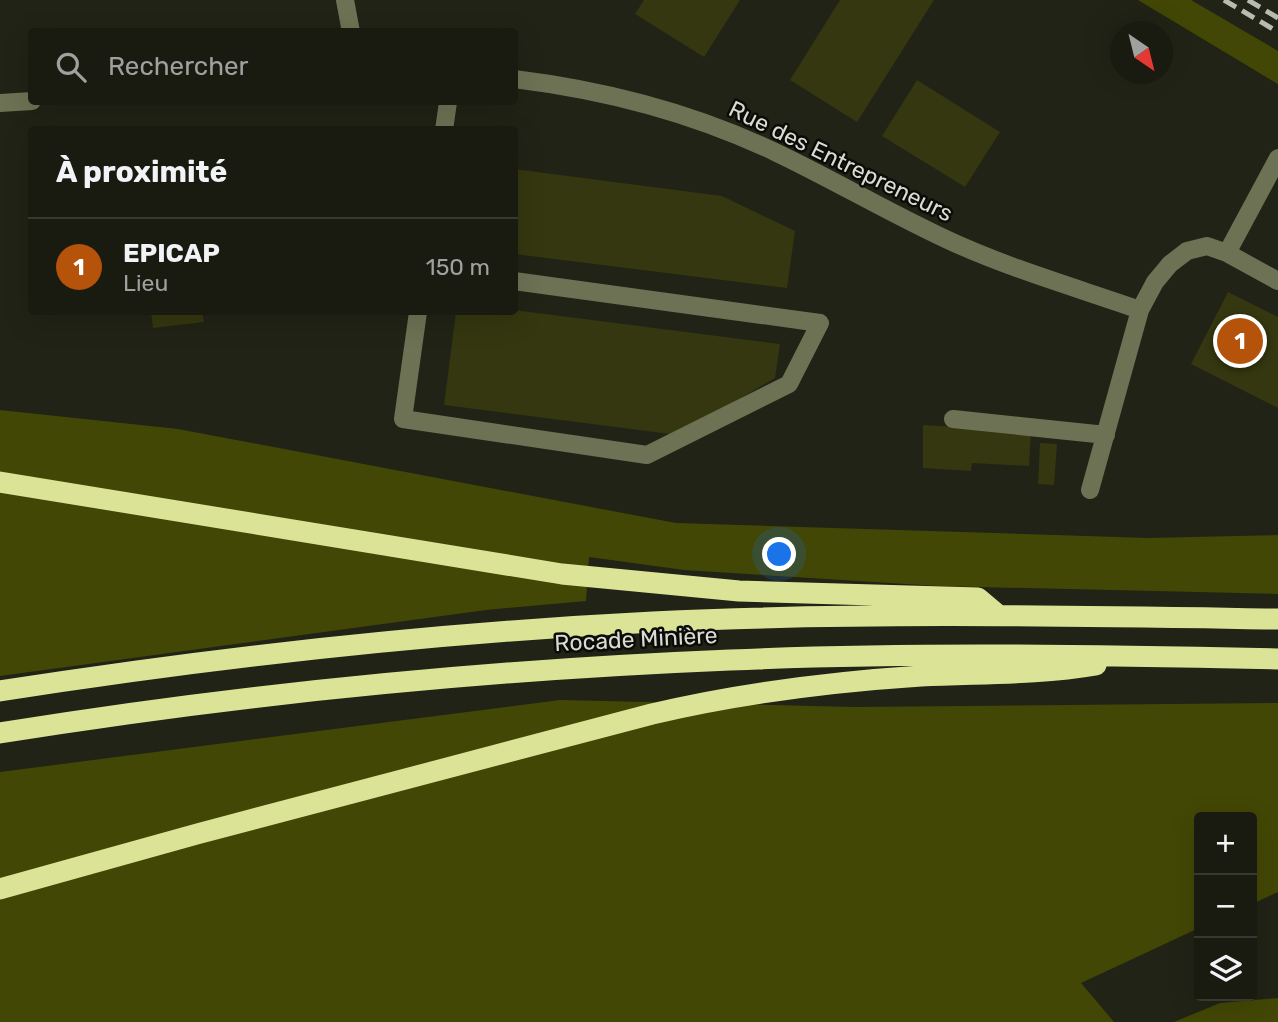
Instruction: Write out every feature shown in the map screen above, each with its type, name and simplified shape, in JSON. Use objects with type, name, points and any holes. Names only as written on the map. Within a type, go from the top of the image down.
[{"type":"highway","points":[[0,482],[562,574],[739,591],[978,598],[997,614]]},
{"type":"highway","name":"Rocade Minière","points":[[0,691],[222,659],[491,632],[740,619],[997,614],[1278,619]]},
{"type":"highway","name":"Rocade Minière","points":[[0,733],[247,698],[566,669],[801,658],[1031,654],[1278,659]]},
{"type":"highway","points":[[0,889],[197,834],[702,703],[836,683],[1059,671],[1143,656]]},
{"type":"street","points":[[345,0],[350,28]]},
{"type":"street","name":"Rue des Entrepreneurs","points":[[518,80],[584,89],[637,102],[729,132],[773,151],[953,242],[1140,310]]},
{"type":"street","points":[[0,103],[28,101]]},
{"type":"street","points":[[445,126],[448,105]]},
{"type":"street","points":[[1227,253],[1278,158]]},
{"type":"street","points":[[1090,490],[1140,310],[1155,282],[1178,257],[1187,251],[1207,246],[1227,253],[1278,281]]},
{"type":"street","points":[[418,315],[403,419],[647,455],[789,384],[820,323],[518,282]]},
{"type":"street","points":[[953,419],[1106,435]]},
{"type":"shaded area","points":[[1138,0],[1191,0],[1278,51],[1278,84]]},
{"type":"shaded area","points":[[0,410],[178,429],[676,523],[1148,538],[1278,535],[1278,594],[938,586],[684,570],[589,557],[586,601],[486,610],[0,676]]},
{"type":"shaded area","points":[[560,700],[854,707],[1278,703],[1278,892],[1257,902],[1257,812],[1194,812],[1194,930],[1081,983],[1114,1022],[0,1022],[0,772]]},
{"type":"shaded area","points":[[1278,998],[1278,1022],[1174,1022],[1220,1003]]},
{"type":"building","points":[[644,0],[740,0],[704,57],[635,14]]},
{"type":"building","points":[[840,0],[934,0],[857,122],[790,80]]},
{"type":"building","points":[[917,80],[1000,132],[965,187],[882,136]]},
{"type":"building","points":[[518,170],[722,196],[795,231],[787,288],[518,254]]},
{"type":"building","points":[[1228,292],[1278,317],[1278,408],[1191,364]]},
{"type":"building","points":[[518,311],[780,344],[775,378],[678,435],[444,405],[456,315],[518,315]]},
{"type":"building","points":[[151,315],[203,315],[204,322],[153,328]]},
{"type":"building","points":[[923,425],[1031,431],[1029,466],[972,463],[971,471],[923,468]]},
{"type":"building","points":[[1040,443],[1057,444],[1054,485],[1038,484]]},
{"type":"railway","points":[[1224,0],[1278,32]]},
{"type":"railway","points":[[1248,0],[1278,18]]},
{"type":"place","name":"EPICAP","points":[[1240,341]]}]
